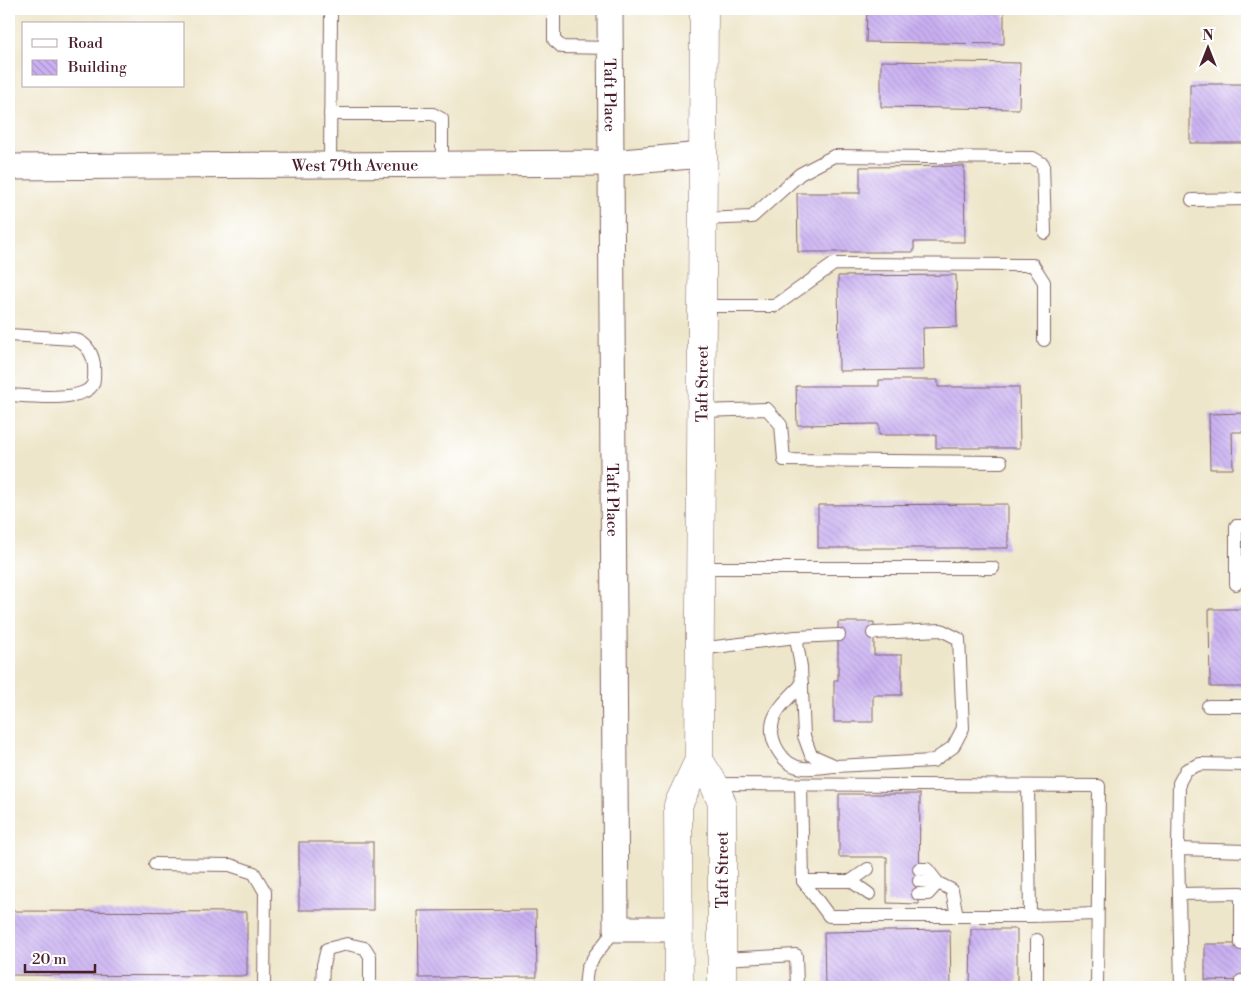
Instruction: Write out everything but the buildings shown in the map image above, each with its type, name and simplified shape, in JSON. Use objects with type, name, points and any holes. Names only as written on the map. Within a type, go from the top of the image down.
[{"type":"main road","name":"Taft Street","points":[[679,987],[678,805],[699,760],[704,9]]},
{"type":"main road","name":"Taft Street","points":[[699,760],[714,784],[722,803],[722,987]]},
{"type":"street","name":"Taft Place","points":[[610,9],[616,929]]},
{"type":"street","name":"West 79th Avenue","points":[[9,167],[611,163],[702,155]]},
{"type":"street","points":[[616,929],[679,928]]},
{"type":"lane","points":[[330,165],[331,9]]},
{"type":"lane","points":[[554,9],[554,40],[562,47],[610,48]]},
{"type":"lane","points":[[330,114],[433,114],[442,119],[442,164]]},
{"type":"lane","points":[[702,219],[752,217],[800,174],[834,156],[1033,158],[1043,164],[1045,234]]},
{"type":"lane","points":[[1192,200],[1247,199]]},
{"type":"lane","points":[[701,306],[775,306],[834,264],[1033,265],[1044,282],[1044,340]]},
{"type":"lane","points":[[9,335],[74,339],[82,342],[88,349],[93,361],[94,373],[93,383],[86,392],[76,395],[62,397],[9,395]]},
{"type":"lane","points":[[701,411],[767,410],[780,425],[784,460],[1001,462]]},
{"type":"lane","points":[[1236,584],[1236,526],[1247,526]]},
{"type":"lane","points":[[700,568],[993,568]]},
{"type":"lane","points":[[802,684],[780,709],[773,721],[772,735],[776,749],[788,762],[801,768],[933,762],[953,748],[963,728],[959,639],[941,630],[873,633]]},
{"type":"lane","points":[[700,648],[796,637],[839,635]]},
{"type":"lane","points":[[796,637],[802,684],[804,736],[811,755],[836,766]]},
{"type":"lane","points":[[1208,706],[1247,706]]},
{"type":"lane","points":[[1181,987],[1178,783],[1186,770],[1200,764],[1247,765]]},
{"type":"lane","points":[[714,784],[1099,786],[1097,987]]},
{"type":"lane","points":[[801,785],[802,881],[829,916],[1097,914]]},
{"type":"lane","points":[[1028,786],[1030,916]]},
{"type":"lane","points":[[1178,850],[1247,851]]},
{"type":"lane","points":[[155,864],[230,865],[254,873],[265,892],[264,987]]},
{"type":"lane","points":[[938,883],[928,894],[919,881],[927,869],[938,883],[952,890],[957,916]]},
{"type":"lane","points":[[802,881],[850,881],[869,881],[850,881]]},
{"type":"lane","points":[[1179,894],[1241,894],[1241,944]]},
{"type":"lane","points":[[585,987],[587,969],[595,955],[616,929]]},
{"type":"lane","points":[[1037,940],[1037,987]]},
{"type":"lane","points":[[322,987],[323,965],[327,949],[347,944],[365,948],[370,956],[370,987]]},
{"type":"lane","points":[[722,959],[796,955],[797,987]]}]
